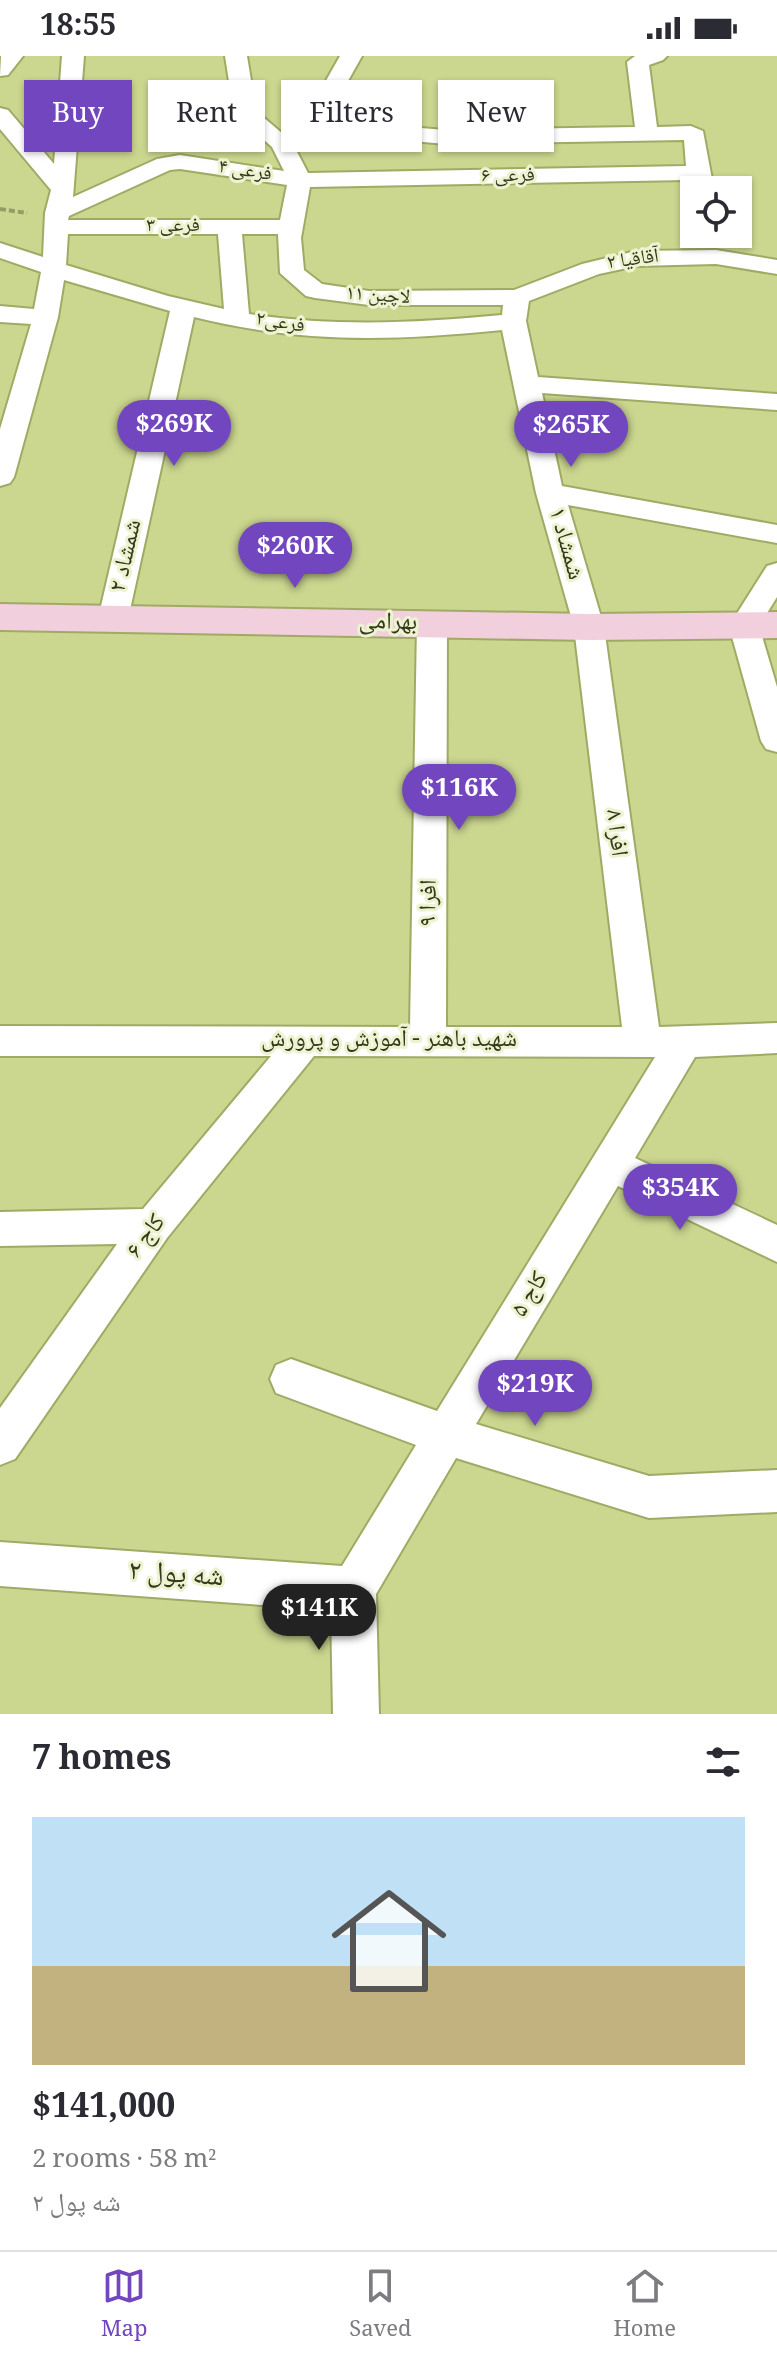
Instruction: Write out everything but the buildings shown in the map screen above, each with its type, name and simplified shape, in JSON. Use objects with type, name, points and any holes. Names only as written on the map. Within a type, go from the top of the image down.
[{"type":"street","points":[[0,70],[12,56]]},
{"type":"street","points":[[0,477],[45,317],[54,268],[73,56]]},
{"type":"street","points":[[236,56],[245,113],[281,143]]},
{"type":"street","points":[[337,80],[351,56]]},
{"type":"street","points":[[647,133],[638,62],[656,56]]},
{"type":"street","points":[[0,115],[63,189]]},
{"type":"street","points":[[422,135],[691,133],[695,136],[699,176]]},
{"type":"street","points":[[286,152],[300,180]]},
{"type":"street","name":"فرعی ۴","points":[[57,220],[165,164],[180,162],[300,180],[289,227]]},
{"type":"street","name":"فرعی ۶","points":[[300,180],[680,182]]},
{"type":"street","name":"فرعی ۳","points":[[57,220],[289,227]]},
{"type":"street","points":[[229,227],[237,317]]},
{"type":"street","name":"لاچین ۱۱","points":[[289,227],[292,273],[315,291],[515,309]]},
{"type":"street","name":"آقاقیا ۲","points":[[515,309],[575,273],[621,259],[701,248]]},
{"type":"street","name":"آقاقیا ۲","points":[[719,248],[777,267]]},
{"type":"street","points":[[0,250],[54,268]]},
{"type":"street","name":"فرعی۲","points":[[54,268],[114,289],[184,307],[324,331],[416,330],[515,309]]},
{"type":"street","name":"شمشاد ۲","points":[[113,619],[184,307]]},
{"type":"street","name":"شمشاد ۱","points":[[515,309],[526,384],[550,493],[589,627]]},
{"type":"street","points":[[0,314],[45,317]]},
{"type":"street","points":[[526,384],[777,402]]},
{"type":"street","points":[[550,493],[777,534]]},
{"type":"street","points":[[777,573],[760,626],[777,741]]},
{"type":"street","name":"بهرامی","points":[[0,617],[589,627],[760,626]]},
{"type":"street","name":"افرا ۹","points":[[428,1039],[432,624]]},
{"type":"street","name":"افرا ۸","points":[[589,627],[642,1039]]},
{"type":"street","name":"شهید باهنر - آموزش و پرورش","points":[[0,1041],[642,1039],[684,1042],[777,1038]]},
{"type":"street","name":"کاج ۶","points":[[0,1444],[153,1226],[306,1040]]},
{"type":"street","name":"کاج ۵","points":[[353,1589],[684,1042]]},
{"type":"street","points":[[610,1164],[777,1244]]},
{"type":"street","points":[[0,1229],[153,1226]]},
{"type":"street","points":[[291,1379],[446,1435],[649,1497],[777,1491]]},
{"type":"street","name":"شه پول ۲","points":[[0,1564],[353,1589]]},
{"type":"street","points":[[353,1589],[356,1714]]}]
